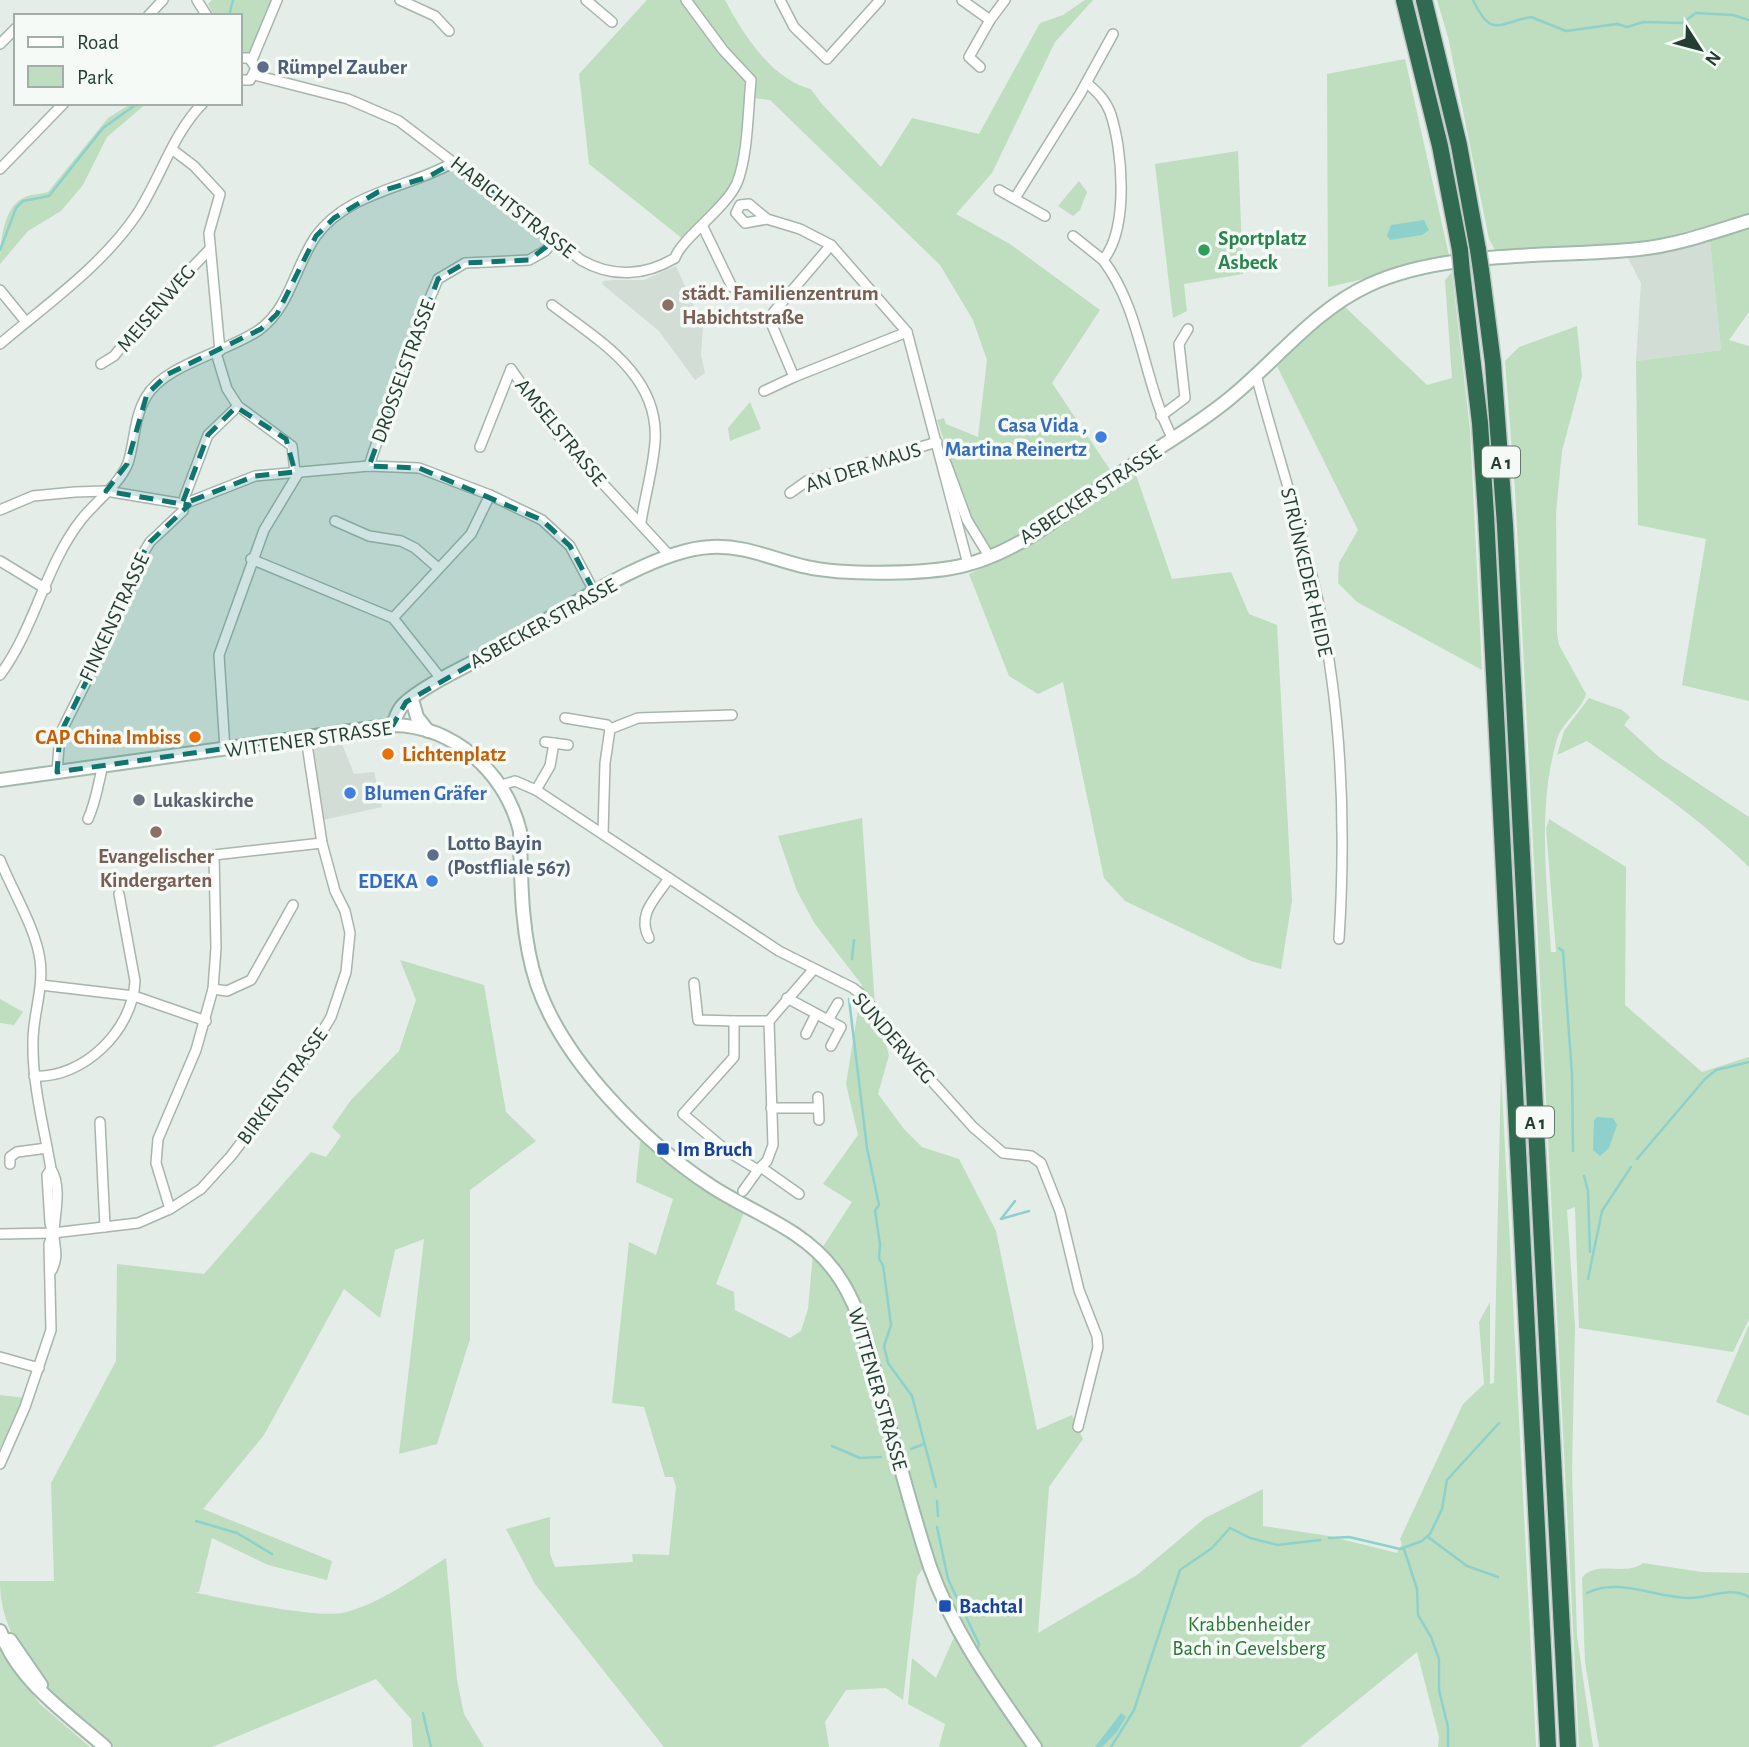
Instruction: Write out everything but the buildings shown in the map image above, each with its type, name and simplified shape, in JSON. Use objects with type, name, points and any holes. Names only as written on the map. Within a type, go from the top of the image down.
[{"type":"highway","name":"A 1","points":[[1404,0],[1440,146],[1460,250],[1480,423],[1548,1747]]},
{"type":"highway","name":"A 1","points":[[1424,0],[1456,133],[1478,250],[1499,424],[1568,1747]]},
{"type":"main road","name":"ASBECKER STRASSE","points":[[414,701],[442,680],[595,593],[669,555],[715,546],[744,549],[821,569],[929,570],[968,564],[989,556],[1016,543],[1173,439],[1227,401],[1349,295],[1386,279],[1469,261],[1664,246],[1749,221]]},
{"type":"main road","points":[[399,726],[414,701]]},
{"type":"main road","points":[[414,701],[417,717],[428,731]]},
{"type":"main road","name":"WITTENER STRASSE","points":[[0,780],[399,726],[428,731],[470,754],[490,769],[502,785],[515,811],[520,831],[530,950],[536,983],[548,1013],[584,1067],[663,1149],[719,1191],[805,1240],[834,1269],[859,1320],[916,1520],[945,1606],[987,1679],[1035,1747]]},
{"type":"main road","points":[[0,1630],[40,1681],[45,1696],[105,1747]]},
{"type":"street","points":[[150,14],[163,0]]},
{"type":"street","points":[[252,61],[277,0]]},
{"type":"street","points":[[400,0],[435,16],[449,32]]},
{"type":"street","points":[[586,0],[612,22]]},
{"type":"street","name":"HABICHTSTRASSE","points":[[255,75],[366,105],[399,121],[587,264],[614,272],[636,273],[658,268],[675,258],[677,250],[703,227],[737,184],[751,80],[723,50],[686,0]]},
{"type":"street","points":[[780,0],[794,27],[827,59],[880,0]]},
{"type":"street","points":[[962,0],[990,20]]},
{"type":"street","points":[[980,66],[970,57],[990,20],[1005,0]]},
{"type":"street","points":[[0,44],[14,30]]},
{"type":"street","points":[[1015,198],[1087,83],[1113,34]]},
{"type":"street","points":[[242,58],[252,61],[256,68],[255,75],[250,80],[242,80]]},
{"type":"street","points":[[1087,83],[1101,95],[1110,112],[1119,157],[1120,209],[1113,243],[1103,260]]},
{"type":"street","points":[[0,169],[62,105]]},
{"type":"street","points":[[0,344],[88,270],[111,246],[136,216],[201,105]]},
{"type":"street","name":"MEISENWEG","points":[[173,150],[218,189],[220,194],[209,233],[218,352],[227,389],[238,406],[261,426],[286,439],[295,453],[297,472]]},
{"type":"street","points":[[0,675],[46,589],[65,546],[127,464],[138,415],[147,394],[169,374],[261,329],[277,314],[316,236],[334,218],[378,192],[428,177],[454,162]]},
{"type":"street","points":[[999,190],[1045,216]]},
{"type":"street","points":[[764,390],[907,332],[831,245],[800,229],[767,219]]},
{"type":"street","points":[[703,227],[732,287]]},
{"type":"street","points":[[1073,236],[1103,260],[1120,285],[1161,416],[1173,439]]},
{"type":"street","name":"DROSSELSTRASSE","points":[[369,466],[403,363],[438,279],[465,263],[529,260],[545,251],[555,240]]},
{"type":"street","points":[[794,377],[771,319],[777,307],[831,245]]},
{"type":"street","name":"MEISENWEG","points":[[101,364],[114,356],[149,311],[210,249]]},
{"type":"street","points":[[0,290],[26,322]]},
{"type":"street","points":[[552,305],[608,347],[638,377],[645,390],[654,417],[655,442],[641,523]]},
{"type":"street","name":"ASBECKER STRASSE","points":[[1161,416],[1185,398],[1179,344],[1188,329]]},
{"type":"street","name":"AN DER MAUS","points":[[907,332],[968,564]]},
{"type":"street","name":"AMSELSTRASSE","points":[[480,447],[511,369],[594,478],[641,523],[669,555]]},
{"type":"street","name":"STRÜNKEDER HEIDE","points":[[1256,375],[1318,600],[1329,662],[1336,718],[1343,865],[1339,939]]},
{"type":"street","name":"FINKENSTRASSE","points":[[57,772],[60,734],[107,640],[136,565],[150,542],[183,511],[208,435],[238,406]]},
{"type":"street","name":"AN DER MAUS","points":[[790,494],[807,481],[937,442]]},
{"type":"street","name":"AN DER MAUS","points":[[937,442],[967,520],[989,556]]},
{"type":"street","points":[[0,510],[33,496],[106,491],[184,504],[255,476],[369,466],[419,468],[490,495],[541,520],[570,546],[595,593]]},
{"type":"street","points":[[225,750],[219,655],[251,559],[297,472]]},
{"type":"street","points":[[393,618],[471,534],[490,495]]},
{"type":"street","points":[[335,521],[369,536],[401,541],[415,548],[438,568]]},
{"type":"street","points":[[251,559],[393,618],[442,680]]},
{"type":"street","points":[[0,561],[46,589]]},
{"type":"street","points":[[610,729],[638,718],[732,715]]},
{"type":"street","points":[[565,718],[607,725],[610,729]]},
{"type":"street","points":[[603,833],[605,763],[610,729]]},
{"type":"street","name":"BIRKENSTRASSE","points":[[0,1234],[53,1233],[138,1223],[170,1209],[201,1189],[231,1156],[310,1052],[331,1017],[346,972],[350,933],[322,843],[306,738]]},
{"type":"street","points":[[536,790],[550,766],[549,742],[568,745]]},
{"type":"street","points":[[88,819],[96,803],[95,792],[103,765]]},
{"type":"street","name":"SUNDERWEG","points":[[502,785],[515,781],[536,790],[813,970],[863,997],[903,1049],[983,1136],[1010,1156],[1031,1157],[1041,1163],[1047,1173],[1082,1300],[1097,1336],[1098,1347],[1078,1427]]},
{"type":"street","points":[[170,1209],[156,1163],[158,1139],[206,1021],[213,989],[216,948],[214,855],[322,843]]},
{"type":"street","points":[[0,860],[38,951],[41,985],[33,1039],[34,1076],[51,1169],[47,1175],[53,1233],[49,1244],[52,1270],[51,1331],[0,1464]]},
{"type":"street","points":[[649,938],[645,930],[647,911],[669,878]]},
{"type":"street","points":[[34,1076],[58,1073],[91,1056],[118,1029],[134,996],[133,962],[119,894]]},
{"type":"street","points":[[213,989],[227,991],[251,980],[293,905]]},
{"type":"street","points":[[743,1191],[760,1169],[773,1145],[769,1020],[813,970]]},
{"type":"street","points":[[694,983],[698,1020],[769,1020]]},
{"type":"street","points":[[41,985],[134,996],[206,1021]]},
{"type":"street","points":[[787,998],[841,1027],[831,1046]]},
{"type":"street","points":[[828,1020],[838,1003]]},
{"type":"street","points":[[806,1034],[816,1014]]},
{"type":"street","points":[[734,1021],[734,1057],[683,1114],[727,1151],[799,1194]]},
{"type":"street","points":[[818,1097],[818,1120]]},
{"type":"street","points":[[771,1108],[818,1108]]},
{"type":"street","points":[[100,1122],[105,1227]]},
{"type":"street","points":[[10,1164],[10,1157],[15,1153],[47,1148]]},
{"type":"street","points":[[0,1357],[39,1368]]},
{"type":"highlighted area","points":[[454,162],[555,240],[529,260],[465,263],[438,279],[369,466],[419,468],[542,520],[570,546],[595,593],[406,702],[393,725],[57,772],[60,734],[107,640],[136,565],[150,542],[189,505],[183,504],[255,476],[295,472],[286,439],[236,407],[208,435],[182,504],[106,491],[127,464],[147,394],[168,374],[261,329],[277,314],[316,236],[334,218],[378,192],[428,177]]},
{"type":"shaded area","points":[[1710,241],[1721,350],[1636,361],[1641,283],[1628,258]]},
{"type":"shaded area","points":[[676,266],[703,326],[701,355],[705,373],[695,380],[659,331],[602,284],[603,281],[613,280],[644,280]]},
{"type":"shaded area","name":"Blumen Gräfer","points":[[342,744],[354,774],[374,772],[382,807],[323,820],[314,748]]},
{"type":"green space","points":[[212,0],[273,0],[253,51],[242,54],[242,14],[213,14],[208,4]]},
{"type":"green space","points":[[647,0],[725,0],[750,41],[771,66],[797,84],[811,89],[881,167],[912,118],[979,134],[1040,23],[1063,15],[1085,0],[1093,0],[1055,42],[992,173],[956,214],[1010,244],[1100,310],[1052,383],[1111,471],[1135,472],[1172,579],[1231,572],[1249,614],[1277,625],[1292,901],[1281,969],[1251,961],[1125,901],[1104,878],[1063,682],[1038,694],[1009,676],[969,574],[995,562],[975,533],[937,420],[944,418],[946,424],[978,437],[987,360],[973,320],[940,265],[770,100],[745,97],[737,169],[728,189],[683,239],[589,164],[579,74]]},
{"type":"green space","points":[[1437,0],[1749,0],[1749,215],[1650,241],[1497,253],[1489,239],[1448,37]]},
{"type":"green space","points":[[1405,59],[1450,260],[1328,287],[1327,74]]},
{"type":"green space","points":[[129,105],[145,105],[107,137],[83,185],[61,211],[28,231],[0,264],[4,226],[12,208],[25,197],[48,192],[108,118]]},
{"type":"green space","name":"Sportplatz Asbeck","points":[[1238,151],[1243,274],[1184,284],[1187,311],[1173,318],[1155,164]]},
{"type":"green space","points":[[1079,181],[1087,192],[1080,210],[1073,216],[1058,206]]},
{"type":"green space","points":[[1749,228],[1749,312],[1729,340],[1749,346],[1749,701],[1682,685],[1706,539],[1638,525],[1636,361],[1721,350],[1710,241]]},
{"type":"green space","points":[[1452,272],[1470,430],[1482,670],[1357,602],[1338,583],[1339,563],[1358,530],[1277,366],[1309,333],[1344,306],[1427,385],[1452,378],[1445,280]]},
{"type":"green space","points":[[1577,326],[1582,376],[1562,451],[1556,513],[1557,634],[1559,645],[1586,694],[1557,739],[1547,791],[1545,845],[1551,952],[1556,952],[1546,829],[1549,819],[1626,867],[1625,1005],[1702,1072],[1749,1057],[1749,1319],[1733,1352],[1579,1328],[1575,1207],[1567,1210],[1575,1326],[1572,1471],[1577,1636],[1593,1747],[1579,1747],[1515,489],[1505,361],[1519,347]]},
{"type":"green space","points":[[750,402],[761,429],[730,441],[728,428]]},
{"type":"green space","points":[[1589,698],[1622,710],[1630,717],[1624,725],[1660,758],[1749,817],[1749,867],[1691,816],[1587,741],[1557,755],[1564,731]]},
{"type":"green space","name":"Krabbenheider Bach in Gevelsberg","points":[[862,818],[875,1006],[889,1055],[878,1094],[904,1129],[922,1147],[959,1159],[996,1231],[1037,1430],[1072,1415],[1083,1439],[1049,1487],[1038,1633],[1137,1575],[1205,1518],[1263,1489],[1263,1526],[1329,1536],[1397,1553],[1402,1544],[1400,1539],[1463,1404],[1484,1384],[1479,1322],[1490,1302],[1490,1384],[1494,1383],[1501,1071],[1536,1747],[1438,1747],[1439,1737],[1417,1652],[1300,1747],[1042,1747],[996,1682],[951,1608],[934,1565],[872,1344],[822,1248],[852,1202],[823,1184],[858,1135],[846,1084],[862,985],[815,924],[797,891],[778,836]]},
{"type":"green space","points":[[400,960],[484,985],[506,1112],[536,1141],[470,1190],[470,1339],[437,1444],[399,1454],[424,1239],[395,1250],[380,1318],[344,1289],[264,1435],[203,1509],[332,1561],[327,1580],[268,1565],[212,1538],[199,1592],[194,1592],[313,1613],[342,1613],[370,1604],[446,1558],[457,1680],[464,1714],[484,1747],[413,1747],[411,1719],[376,1679],[212,1747],[114,1747],[56,1694],[23,1654],[11,1632],[3,1607],[0,1581],[54,1581],[51,1483],[116,1361],[117,1264],[204,1274],[311,1152],[326,1157],[341,1136],[332,1127],[351,1100],[399,1051],[416,1000]]},
{"type":"green space","points":[[0,999],[23,1012],[14,1025],[0,1023]]},
{"type":"green space","points":[[645,1139],[745,1210],[716,1284],[734,1292],[735,1310],[790,1338],[801,1331],[808,1309],[813,1253],[831,1273],[854,1315],[925,1565],[917,1577],[903,1700],[886,1688],[846,1690],[825,1722],[829,1747],[664,1747],[535,1584],[506,1529],[550,1517],[550,1554],[555,1567],[633,1562],[632,1554],[669,1555],[676,1487],[673,1477],[665,1477],[644,1407],[612,1403],[629,1242],[656,1255],[673,1199],[636,1182],[640,1142]]},
{"type":"green space","points":[[1749,1325],[1749,1416],[1716,1402]]},
{"type":"green space","points":[[0,1395],[26,1398],[0,1448]]},
{"type":"green space","points":[[1643,1563],[1701,1572],[1749,1573],[1749,1747],[1599,1747],[1585,1662],[1582,1578],[1595,1570],[1628,1569]]},
{"type":"green space","points":[[955,1635],[1031,1747],[939,1747],[945,1724],[908,1704],[912,1658],[936,1678]]},
{"type":"green space","points":[[0,1651],[40,1704],[90,1747],[0,1747]]},
{"type":"water","points":[[1424,220],[1429,230],[1422,235],[1390,240],[1387,236],[1391,225]]},
{"type":"water","points":[[1597,1117],[1613,1118],[1617,1125],[1609,1148],[1600,1156],[1593,1150],[1594,1120]]},
{"type":"water","points":[[1121,1713],[1126,1717],[1117,1732],[1102,1747],[1095,1747]]},
{"type":"waterway","points":[[230,14],[233,0]]},
{"type":"waterway","points":[[1473,0],[1485,20],[1491,24],[1503,25],[1531,17],[1566,31],[1617,24],[1627,27],[1644,22],[1682,23],[1696,13],[1733,15],[1749,20]]},
{"type":"waterway","points":[[0,250],[16,208],[23,201],[49,196],[103,128],[135,105]]},
{"type":"waterway","points":[[852,959],[854,940]]},
{"type":"waterway","points":[[1559,948],[1563,951],[1572,1074],[1573,1151]]},
{"type":"waterway","points":[[849,999],[867,1148],[879,1205],[875,1211],[880,1244],[879,1259],[883,1265],[891,1325],[884,1346],[888,1363],[912,1396],[936,1487]]},
{"type":"waterway","points":[[1637,1159],[1705,1079],[1716,1070],[1749,1062]]},
{"type":"waterway","points":[[1588,1279],[1602,1211],[1631,1167]]},
{"type":"waterway","points":[[1584,1176],[1588,1191],[1590,1252]]},
{"type":"waterway","points":[[1001,1219],[1015,1201]]},
{"type":"waterway","points":[[1001,1219],[1029,1211]]},
{"type":"waterway","points":[[1329,1538],[1349,1537],[1400,1549],[1422,1541],[1430,1534],[1442,1509],[1447,1480],[1499,1423]]},
{"type":"waterway","points":[[911,1449],[924,1444]]},
{"type":"waterway","points":[[832,1446],[860,1458],[881,1457]]},
{"type":"waterway","points":[[937,1501],[938,1516]]},
{"type":"waterway","points":[[196,1521],[237,1533],[272,1554]]},
{"type":"waterway","points":[[937,1527],[948,1579],[979,1644],[977,1651]]},
{"type":"waterway","points":[[1111,1747],[1134,1710],[1180,1570],[1212,1548],[1230,1528],[1250,1538],[1278,1545],[1320,1540]]},
{"type":"waterway","points":[[1428,1537],[1467,1566],[1498,1577]]},
{"type":"waterway","points":[[1404,1549],[1417,1589],[1418,1615],[1431,1637],[1439,1659],[1439,1690],[1448,1727],[1448,1747]]},
{"type":"waterway","points":[[1587,1593],[1611,1587],[1690,1598],[1727,1592],[1749,1597]]},
{"type":"waterway","points":[[423,1713],[431,1747]]},
{"type":"place","name":"Rümpel Zauber","points":[[263,67]]},
{"type":"place","name":"Sportplatz Asbeck","points":[[1204,250]]},
{"type":"place","name":"städt. Familienzentrum Habichtstraße","points":[[668,305]]},
{"type":"place","name":"Casa Vida , Martina Reinertz","points":[[1101,437]]},
{"type":"place","name":"CAP China Imbiss","points":[[195,737]]},
{"type":"place","name":"Lichtenplatz","points":[[388,754]]},
{"type":"place","name":"Blumen Gräfer","points":[[350,793]]},
{"type":"place","name":"Lukaskirche","points":[[139,800]]},
{"type":"place","name":"Evangelischer Kindergarten","points":[[156,832]]},
{"type":"place","name":"Lotto Bayin (Postfliale 567)","points":[[433,855]]},
{"type":"place","name":"EDEKA","points":[[432,881]]},
{"type":"place","name":"Im Bruch","points":[[663,1149]]},
{"type":"place","name":"Bachtal","points":[[945,1606]]}]
